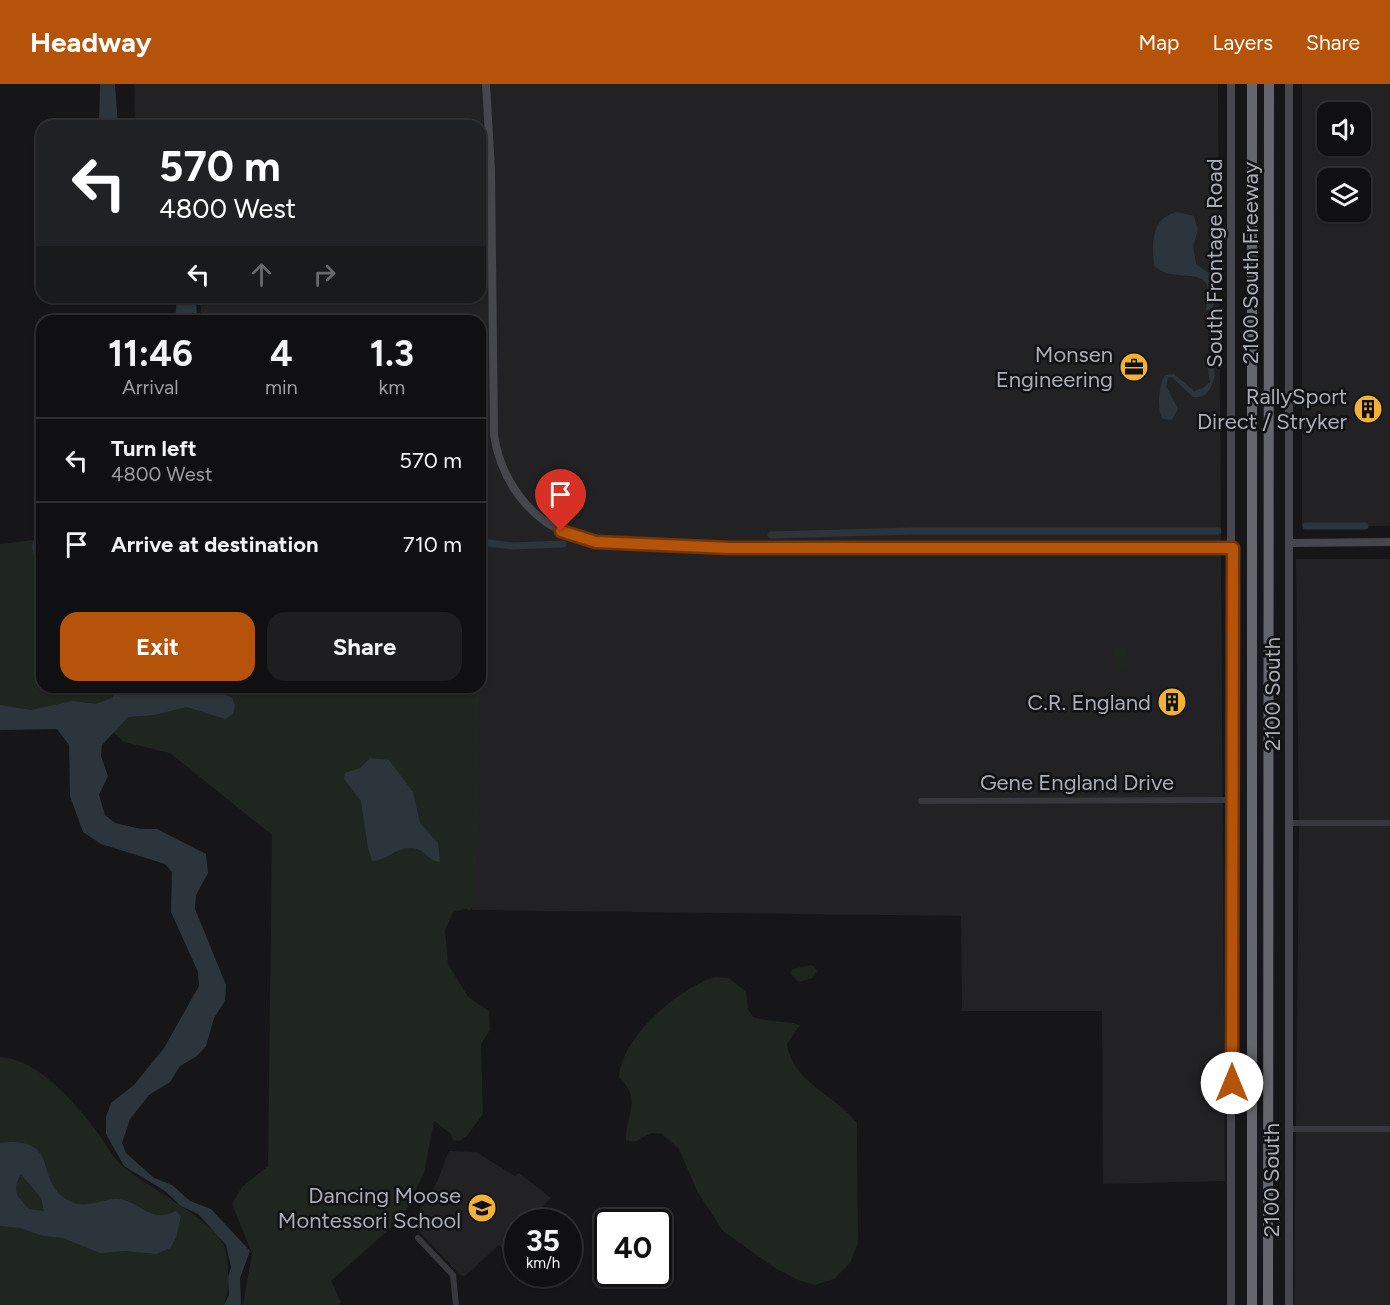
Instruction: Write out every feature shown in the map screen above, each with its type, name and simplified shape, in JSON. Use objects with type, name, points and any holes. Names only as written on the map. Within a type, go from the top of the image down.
[{"type":"highway","name":"2100 South Freeway","points":[[1252,84],[1252,1305]]},
{"type":"highway","name":"2100 South Freeway","points":[[1268,1305],[1269,84]]},
{"type":"street","points":[[486,84],[490,163],[494,435],[505,474],[525,503],[543,519],[570,535],[615,544],[756,548],[1233,548]]},
{"type":"street","name":"South Frontage Road","points":[[1231,1305],[1232,84]]},
{"type":"street","name":"2100 South","points":[[1289,84],[1289,1305]]},
{"type":"street","points":[[1290,543],[1390,542]]},
{"type":"street","name":"Gene England Drive","points":[[921,801],[1232,800]]},
{"type":"street","points":[[1290,823],[1390,823]]},
{"type":"street","points":[[1290,1129],[1390,1129]]},
{"type":"street","points":[[418,1238],[453,1275],[456,1305]]},
{"type":"shaded area","points":[[100,84],[115,84],[118,120],[99,120]]},
{"type":"shaded area","points":[[134,84],[1218,84],[1225,1181],[1103,1184],[1102,1011],[962,1011],[961,916],[472,910],[478,693],[486,693],[486,315],[200,315],[202,303],[486,303],[486,120],[135,120]]},
{"type":"shaded area","points":[[1302,84],[1390,84],[1390,526],[1302,527]]},
{"type":"shaded area","points":[[1177,212],[1194,216],[1198,230],[1193,246],[1196,264],[1214,277],[1216,295],[1211,311],[1206,310],[1208,291],[1204,280],[1167,273],[1154,265],[1153,248],[1158,226],[1168,215]]},
{"type":"shaded area","points":[[176,303],[196,303],[197,315],[176,315]]},
{"type":"shaded area","points":[[1208,357],[1214,368],[1213,383],[1210,389],[1200,397],[1193,397],[1172,377],[1168,378],[1166,386],[1178,409],[1172,420],[1163,419],[1159,397],[1165,375],[1174,374],[1194,391],[1203,388],[1210,382]]},
{"type":"shaded area","points":[[36,535],[36,558],[34,557],[32,546]]},
{"type":"shaded area","points":[[36,540],[36,693],[479,693],[480,808],[473,907],[470,910],[453,912],[445,930],[448,964],[468,997],[489,1011],[490,1030],[481,1044],[483,1114],[467,1136],[459,1141],[453,1140],[451,1134],[434,1121],[424,1173],[403,1217],[331,1281],[341,1302],[339,1305],[243,1305],[252,1253],[232,1204],[242,1187],[268,1166],[272,835],[170,753],[124,742],[104,724],[0,718],[0,544]]},
{"type":"shaded area","points":[[1296,559],[1390,559],[1390,1305],[1294,1305],[1299,839]]},
{"type":"shaded area","points":[[1115,649],[1127,649],[1129,669],[1115,669]]},
{"type":"shaded area","points":[[115,693],[223,693],[232,698],[235,705],[233,714],[225,719],[187,707],[154,715],[128,717],[102,745],[101,756],[108,776],[99,795],[105,815],[115,823],[141,829],[157,829],[206,854],[208,873],[196,895],[195,909],[226,985],[225,1001],[214,1018],[206,1046],[197,1056],[180,1066],[170,1082],[149,1095],[130,1119],[122,1143],[126,1153],[154,1178],[172,1185],[190,1201],[211,1209],[250,1251],[240,1278],[241,1305],[224,1305],[229,1295],[228,1278],[231,1267],[226,1245],[198,1214],[181,1206],[165,1191],[124,1166],[106,1134],[106,1117],[111,1103],[134,1085],[164,1048],[199,986],[198,972],[171,912],[172,872],[165,864],[101,844],[83,832],[70,796],[69,745],[57,729],[0,730],[0,705],[31,710],[73,701],[96,704],[112,698]]},
{"type":"shaded area","points":[[370,758],[389,760],[413,792],[420,823],[438,843],[440,862],[415,848],[400,850],[372,861],[361,801],[344,779],[345,773],[360,768]]},
{"type":"shaded area","points":[[812,965],[817,971],[812,978],[799,982],[791,974],[792,969]]},
{"type":"shaded area","points":[[715,977],[729,978],[746,992],[748,1009],[753,1017],[800,1025],[787,1044],[797,1069],[857,1123],[858,1243],[850,1263],[834,1279],[815,1285],[798,1280],[775,1268],[723,1231],[697,1191],[679,1149],[662,1134],[652,1133],[634,1142],[626,1140],[631,1100],[626,1085],[619,1077],[622,1061],[630,1046],[654,1016],[669,1003],[700,983]]},
{"type":"shaded area","points":[[0,1057],[15,1060],[42,1074],[68,1097],[89,1121],[122,1166],[192,1214],[216,1234],[225,1249],[228,1265],[227,1293],[223,1305],[0,1305]]},
{"type":"shaded area","points":[[0,1143],[25,1144],[35,1148],[41,1155],[51,1182],[57,1191],[74,1203],[89,1204],[117,1199],[154,1214],[161,1215],[176,1211],[181,1216],[176,1238],[170,1248],[157,1254],[126,1251],[100,1253],[63,1238],[0,1226]],"holes":[[[21,1174],[41,1198],[44,1211],[29,1209],[21,1200],[16,1192],[16,1184]]]},
{"type":"shaded area","name":"Dancing Moose Montessori School","points":[[449,1151],[476,1152],[515,1176],[519,1173],[551,1198],[540,1209],[504,1209],[504,1247],[499,1245],[465,1276],[460,1275],[414,1226],[420,1217],[417,1214],[437,1182]]},
{"type":"waterway","points":[[1306,526],[1365,526]]},
{"type":"waterway","points":[[771,535],[912,531],[1218,531]]},
{"type":"waterway","points":[[486,543],[512,546],[563,544]]},
{"type":"place","name":"Monsen Engineering","points":[[1134,367]]},
{"type":"place","name":"RallySport Direct / Stryker","points":[[1368,409]]},
{"type":"place","name":"C.R. England","points":[[1172,702]]},
{"type":"place","name":"Dancing Moose Montessori School","points":[[482,1208]]},
{"type":"route","points":[[561,531],[596,542],[615,544],[729,548],[1233,548],[1232,1083]]}]
